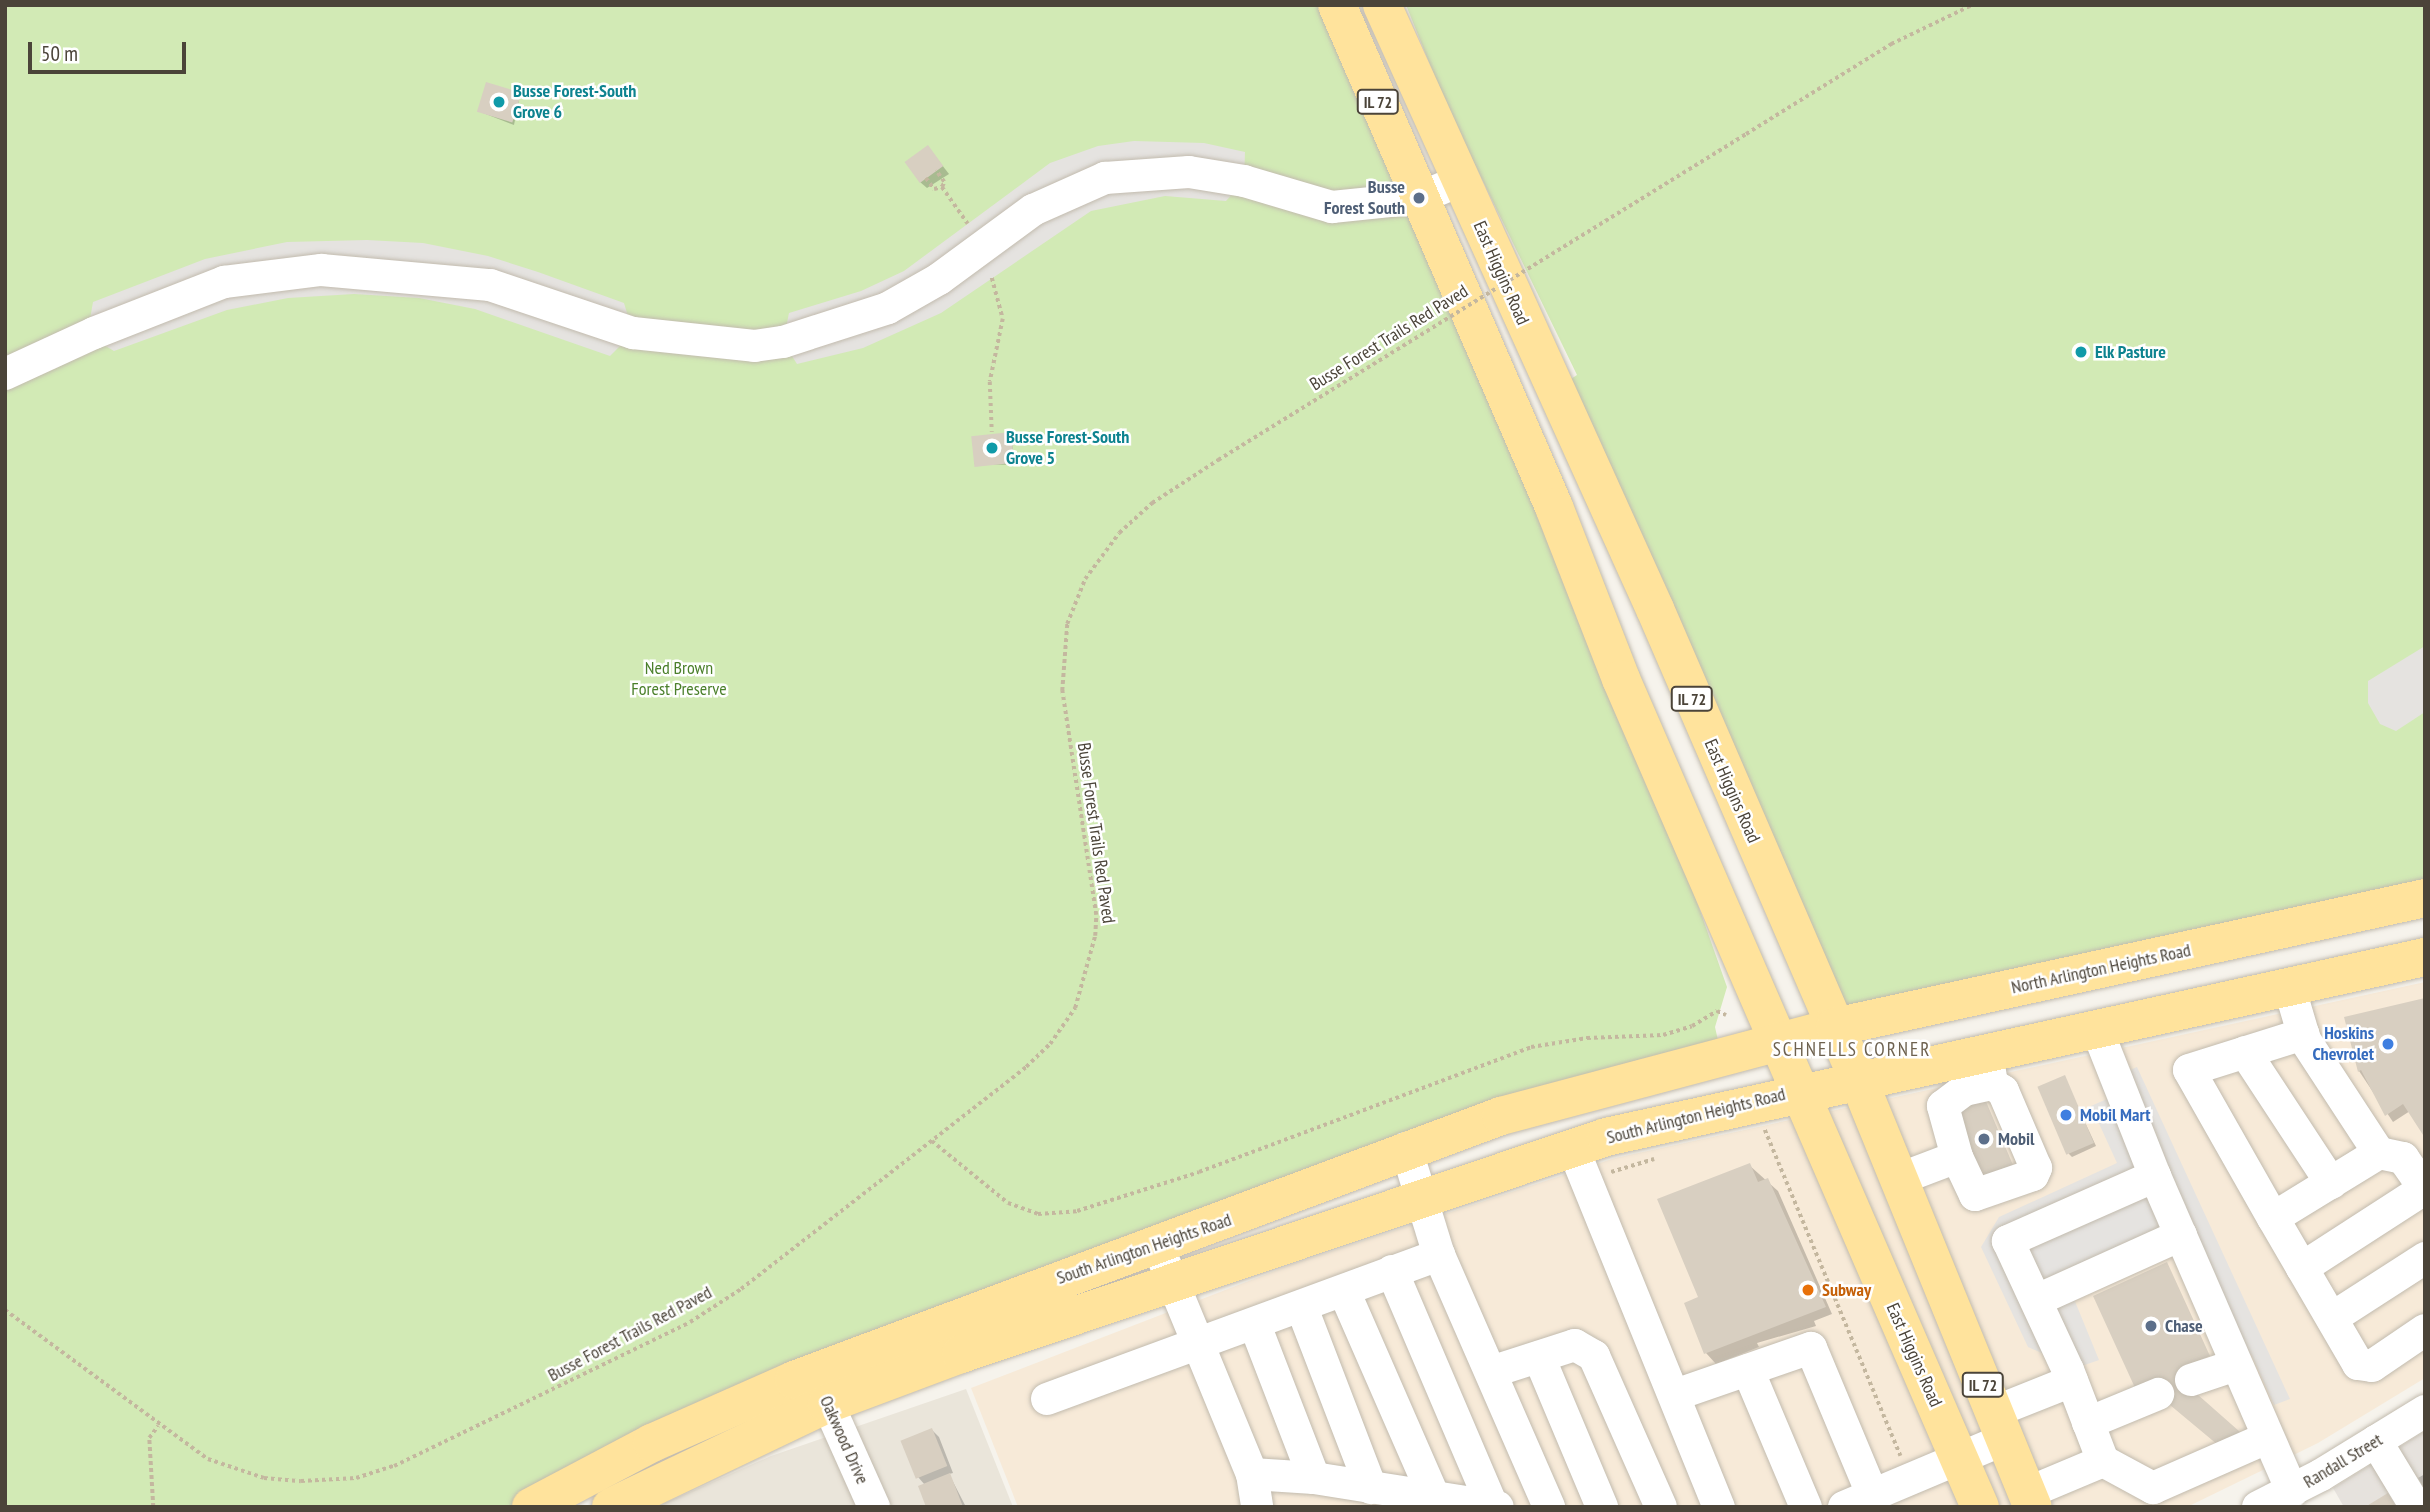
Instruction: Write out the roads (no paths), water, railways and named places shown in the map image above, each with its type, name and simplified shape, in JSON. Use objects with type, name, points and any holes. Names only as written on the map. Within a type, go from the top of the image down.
[{"type":"main road","name":"East Higgins Road","points":[[1337,5],[1798,1092],[1980,1507]]},
{"type":"main road","name":"East Higgins Road","points":[[1382,5],[1459,181],[1655,609],[1858,1079],[2030,1500]]},
{"type":"main road","name":"North Arlington Heights Road","points":[[1777,1041],[2425,898]]},
{"type":"main road","points":[[1798,1092],[1858,1079],[1989,1068],[2096,1027],[2425,957]]},
{"type":"main road","name":"South Arlington Heights Road","points":[[611,1507],[821,1389],[1024,1291],[1280,1201],[1406,1149],[1501,1116],[1777,1041]]},
{"type":"main road","name":"South Arlington Heights Road","points":[[531,1507],[652,1443],[1175,1282],[1422,1200],[1579,1164],[1798,1092]]},
{"type":"street","points":[[5,374],[94,333],[224,282],[321,270],[490,285],[633,333],[754,346],[809,335],[888,308],[939,279],[1033,210],[1105,178],[1189,172],[1244,181],[1332,207],[1419,198],[1459,181]]},
{"type":"street","points":[[2289,986],[2304,1034],[2379,1153]]},
{"type":"street","points":[[2096,1027],[2155,1176],[2267,1438],[2300,1495]]},
{"type":"street","points":[[2304,1034],[2189,1070],[2358,1364],[2372,1366],[2425,1330]]},
{"type":"street","points":[[2245,1052],[2331,1183]]},
{"type":"street","points":[[1989,1068],[2003,1091],[2036,1168],[2033,1175],[1975,1195],[1957,1157],[1943,1106],[1989,1068]]},
{"type":"street","points":[[1406,1149],[1439,1255],[1549,1507]]},
{"type":"street","points":[[2273,1218],[2379,1153],[2403,1158],[2424,1190],[2302,1268]]},
{"type":"street","points":[[1899,1179],[1957,1157]]},
{"type":"street","points":[[1579,1164],[1719,1507]]},
{"type":"street","points":[[2155,1176],[2008,1241],[2072,1381],[2103,1461],[2153,1488],[2267,1438]]},
{"type":"street","points":[[2037,1300],[2181,1234]]},
{"type":"street","points":[[1157,1244],[1175,1282],[1252,1474],[1257,1507]]},
{"type":"street","points":[[1048,1399],[1198,1340],[1255,1325],[1439,1255]]},
{"type":"street","points":[[2332,1318],[2425,1258]]},
{"type":"street","points":[[1392,1272],[1492,1506]]},
{"type":"street","points":[[1344,1291],[1434,1497]]},
{"type":"street","points":[[1302,1308],[1371,1488]]},
{"type":"street","points":[[1255,1325],[1314,1478]]},
{"type":"street","points":[[1491,1372],[1575,1345],[1594,1356],[1661,1507]]},
{"type":"street","points":[[1675,1395],[1811,1348],[1873,1496]]},
{"type":"street","points":[[1539,1356],[1602,1507]]},
{"type":"street","points":[[2191,1380],[2236,1365]]},
{"type":"street","points":[[1748,1370],[1806,1507]]},
{"type":"street","points":[[1844,1507],[1911,1481],[1960,1458],[1999,1425],[2072,1381]]},
{"type":"street","name":"Oakwood Drive","points":[[821,1389],[874,1507]]},
{"type":"street","points":[[2088,1423],[2158,1394]]},
{"type":"street","name":"Randall Street","points":[[2259,1507],[2300,1495],[2376,1441],[2425,1411]]},
{"type":"street","points":[[2376,1441],[2416,1507]]},
{"type":"street","points":[[2030,1500],[2103,1461]]},
{"type":"street","points":[[1252,1474],[1314,1478],[1497,1507]]},
{"type":"place","name":"Busse Forest-South Grove 6","points":[[499,102]]},
{"type":"place","name":"Busse Forest South","points":[[1419,198]]},
{"type":"place","name":"Elk Pasture","points":[[2081,352]]},
{"type":"place","name":"Busse Forest-South Grove 5","points":[[992,448]]},
{"type":"place","name":"Hoskins Chevrolet","points":[[2388,1044]]},
{"type":"place","name":"Mobil Mart","points":[[2066,1115]]},
{"type":"place","name":"Mobil","points":[[1984,1139]]},
{"type":"place","name":"Subway","points":[[1808,1290]]},
{"type":"place","name":"Chase","points":[[2151,1326]]},
{"type":"district","name":"SCHNELLS CORNER","points":[[1852,1050]]},
{"type":"park label","name":"Ned Brown Forest Preserve","points":[[679,679]]}]
